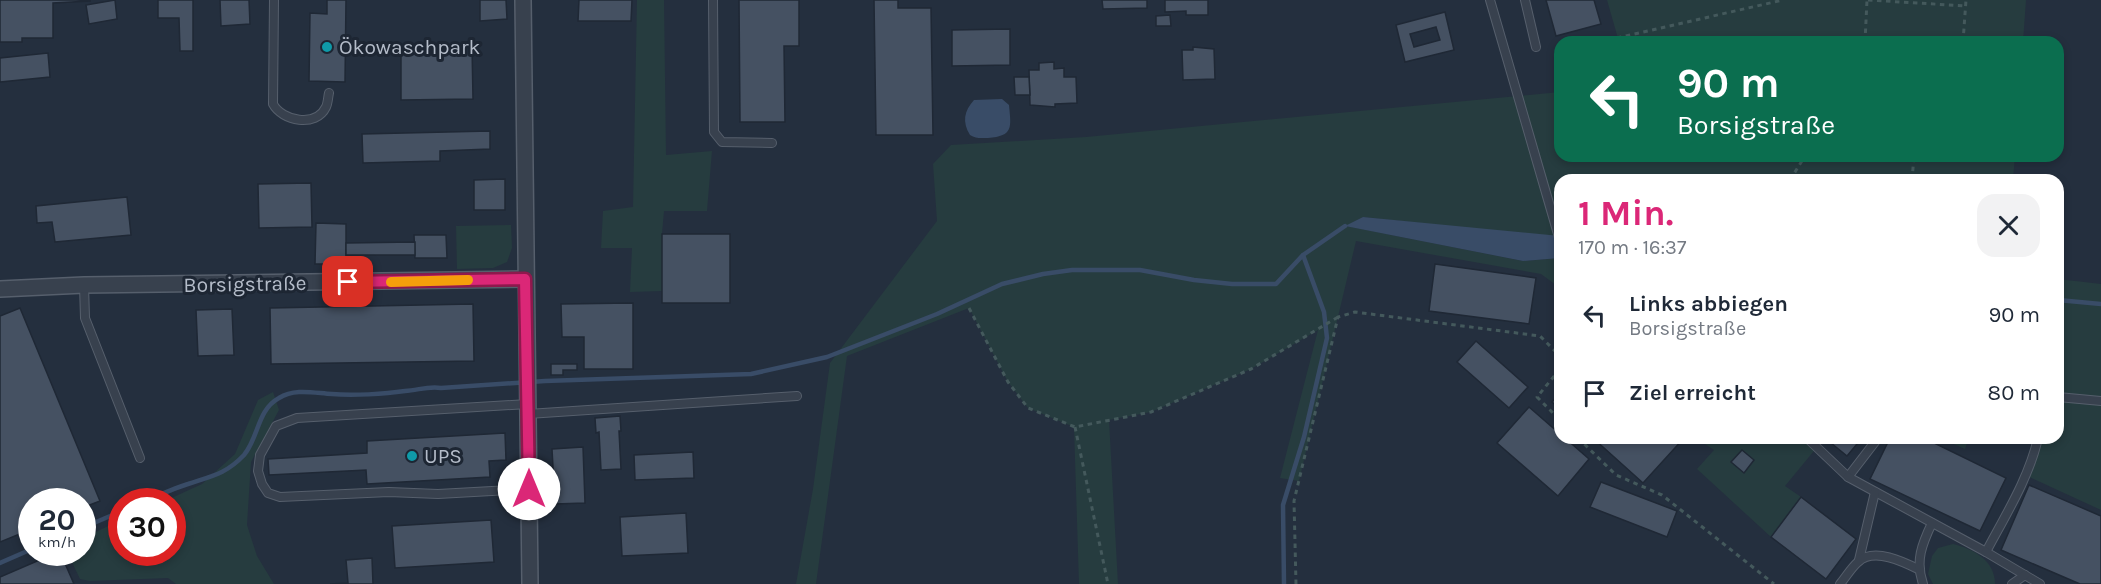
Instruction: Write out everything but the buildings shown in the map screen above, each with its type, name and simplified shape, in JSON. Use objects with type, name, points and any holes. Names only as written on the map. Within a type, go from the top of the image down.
[{"type":"street","points":[[523,0],[530,584]]},
{"type":"street","name":"Borsigstraße","points":[[0,289],[259,278],[525,279]]},
{"type":"lane","points":[[274,0],[273,104],[277,111],[290,118],[305,121],[326,108],[329,93]]},
{"type":"lane","points":[[713,0],[714,132],[722,142],[772,143]]},
{"type":"lane","points":[[1490,0],[1554,220]]},
{"type":"lane","points":[[1525,0],[1536,47]]},
{"type":"lane","points":[[84,285],[85,318],[140,458]]},
{"type":"lane","points":[[529,489],[438,494],[389,492],[280,497],[268,493],[258,471],[260,455],[276,426],[297,418],[528,404],[797,396]]},
{"type":"lane","points":[[2064,398],[2101,401]]},
{"type":"lane","points":[[1813,444],[1848,477],[2040,584]]},
{"type":"lane","points":[[1848,477],[1873,444]]},
{"type":"lane","points":[[1986,552],[2034,456],[2037,444]]},
{"type":"lane","points":[[1840,584],[1859,560],[1875,492]]},
{"type":"lane","points":[[1923,584],[1919,557],[1932,523]]},
{"type":"lane","points":[[1859,560],[1870,557],[1894,558],[1920,570]]},
{"type":"lane","points":[[2012,584],[2025,575]]},
{"type":"path","points":[[1626,36],[1782,0]]},
{"type":"path","points":[[1865,36],[1867,0],[1966,6]]},
{"type":"path","points":[[1964,36],[1966,0]]},
{"type":"path","points":[[969,308],[1008,381],[1028,408],[1075,427],[1151,412],[1251,369],[1336,318],[1355,312],[1540,336],[1554,350]]},
{"type":"path","points":[[1296,584],[1294,501],[1336,318]]},
{"type":"path","points":[[1554,376],[1537,397],[1554,414]]},
{"type":"path","points":[[1075,427],[1108,584]]},
{"type":"path","points":[[1584,444],[1616,475],[1662,495],[1774,584]]},
{"type":"green space","points":[[637,0],[664,0],[666,155],[712,151],[707,211],[664,211],[662,291],[630,292],[632,248],[601,248],[603,211],[633,207]]},
{"type":"green space","points":[[1607,0],[2026,0],[2023,36],[1617,36]]},
{"type":"green space","points":[[1554,93],[1554,162],[2014,162],[2014,174],[1554,174],[1554,237],[1363,217],[1346,226],[1523,261],[1554,258],[1554,284],[1541,274],[1356,241],[1299,481],[1280,478],[1318,330],[1251,369],[1151,412],[1109,420],[1118,584],[1079,584],[1074,427],[1028,408],[1008,382],[969,308],[847,356],[816,584],[796,584],[813,489],[830,363],[937,221],[933,164],[951,145],[1086,137]]},
{"type":"green space","points":[[511,225],[512,248],[507,262],[493,268],[457,269],[456,226]]},
{"type":"green space","points":[[2064,280],[2101,284],[2101,510],[2025,475],[2036,444],[2064,444]]},
{"type":"green space","points":[[273,392],[279,410],[251,462],[247,525],[257,556],[274,584],[176,584],[168,578],[90,581],[80,579],[74,566],[96,566],[96,532],[108,526],[108,566],[186,566],[186,491],[202,484],[235,454],[258,400]]},
{"type":"green space","points":[[1705,444],[1815,444],[1818,446],[1785,486],[1801,497],[1771,537],[1697,469],[1714,450]]},
{"type":"green space","points":[[1954,444],[1967,444],[1965,449]]},
{"type":"green space","points":[[1953,544],[1982,557],[1991,569],[1995,584],[1933,584],[1928,574],[1932,556],[1938,548]]},
{"type":"water","points":[[1002,99],[1009,105],[1010,125],[1007,132],[988,138],[976,138],[970,135],[965,117],[974,100]]},
{"type":"water","points":[[1363,217],[1554,235],[1554,258],[1523,261],[1345,226]]},
{"type":"waterway","points":[[178,488],[218,474],[231,466],[249,448],[266,409],[279,398],[292,393],[368,394],[545,381],[751,374],[827,357],[937,314],[1002,284],[1043,274],[1072,270],[1140,270],[1232,284],[1276,284],[1303,255],[1345,226]]},
{"type":"waterway","points":[[1284,584],[1283,505],[1304,437],[1327,338],[1324,312],[1303,255]]},
{"type":"waterway","points":[[2064,301],[2101,304]]},
{"type":"waterway","points":[[96,522],[108,517]]},
{"type":"waterway","points":[[0,563],[18,555]]},
{"type":"slow traffic","points":[[391,282],[468,280]]},
{"type":"place","name":"Ökowaschpark","points":[[327,47]]},
{"type":"place","name":"UPS","points":[[412,456]]},
{"type":"route","points":[[348,282],[525,279],[529,489]]}]
